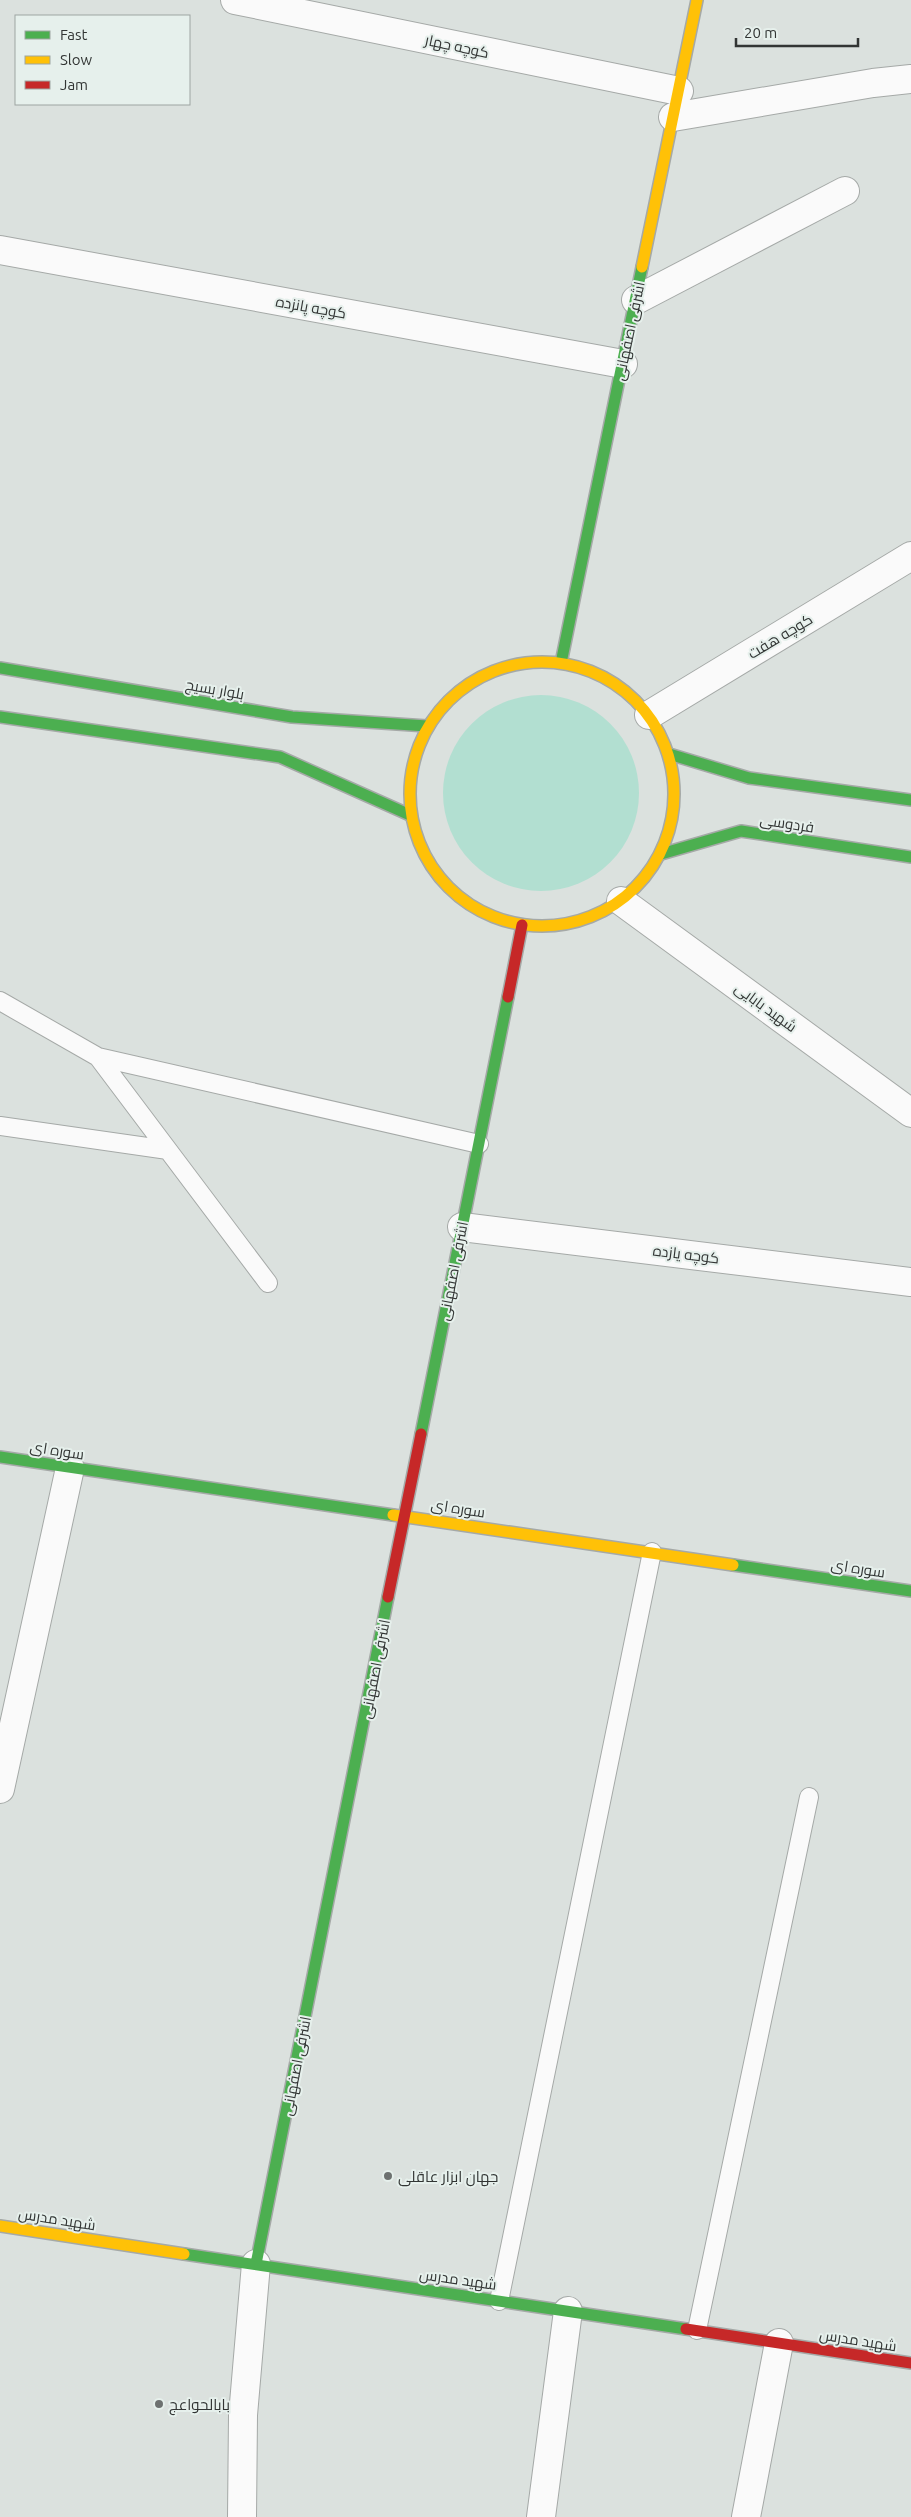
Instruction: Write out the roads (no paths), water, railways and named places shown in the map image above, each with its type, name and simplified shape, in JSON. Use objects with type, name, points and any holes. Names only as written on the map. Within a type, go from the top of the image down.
[{"type":"street","name":"کوچه چهار","points":[[235,0],[676,104]]},
{"type":"street","name":"اشرفی اصفهانی","points":[[561,663],[697,0]]},
{"type":"street","points":[[676,104],[911,79]]},
{"type":"street","points":[[636,300],[845,192]]},
{"type":"street","name":"کوچه پانزده","points":[[0,250],[623,364]]},
{"type":"street","name":"کوچه هفت","points":[[649,715],[911,556]]},
{"type":"street","points":[[522,663],[561,663],[595,672],[625,690],[649,715],[669,754],[675,788],[672,821],[661,854],[644,879],[621,901],[590,917],[557,926],[522,925],[482,912],[449,888],[424,855],[410,815],[409,785],[415,755],[427,726],[452,696],[484,674],[522,663]]},
{"type":"street","name":"بلوار بسیج","points":[[0,668],[292,717],[427,726]]},
{"type":"street","points":[[0,718],[280,757],[410,815]]},
{"type":"street","points":[[669,754],[749,778],[911,800]]},
{"type":"street","name":"فردوسی","points":[[661,854],[741,831],[911,857]]},
{"type":"street","name":"شهید بابایی","points":[[621,901],[911,1113]]},
{"type":"street","name":"اشرفی اصفهانی","points":[[242,2517],[243,2415],[256,2264],[522,925]]},
{"type":"street","name":"کوچه یازده","points":[[462,1227],[911,1282]]},
{"type":"street","name":"سوره ای","points":[[0,1457],[405,1515],[911,1591]]},
{"type":"street","points":[[0,1789],[70,1468]]},
{"type":"street","name":"شهید مدرس","points":[[0,2226],[911,2363]]},
{"type":"street","points":[[541,2517],[568,2311]]},
{"type":"street","points":[[746,2517],[779,2343]]},
{"type":"lane","points":[[0,1001],[98,1057],[479,1144]]},
{"type":"lane","points":[[98,1057],[268,1283]]},
{"type":"lane","points":[[0,1126],[168,1150]]},
{"type":"lane","points":[[499,2301],[652,1552]]},
{"type":"lane","points":[[697,2330],[810,1797]]},
{"type":"place","name":"جهان ابزار عاقلی","points":[[388,2176]]},
{"type":"place","name":"بابالحواعج","points":[[159,2404]]}]
